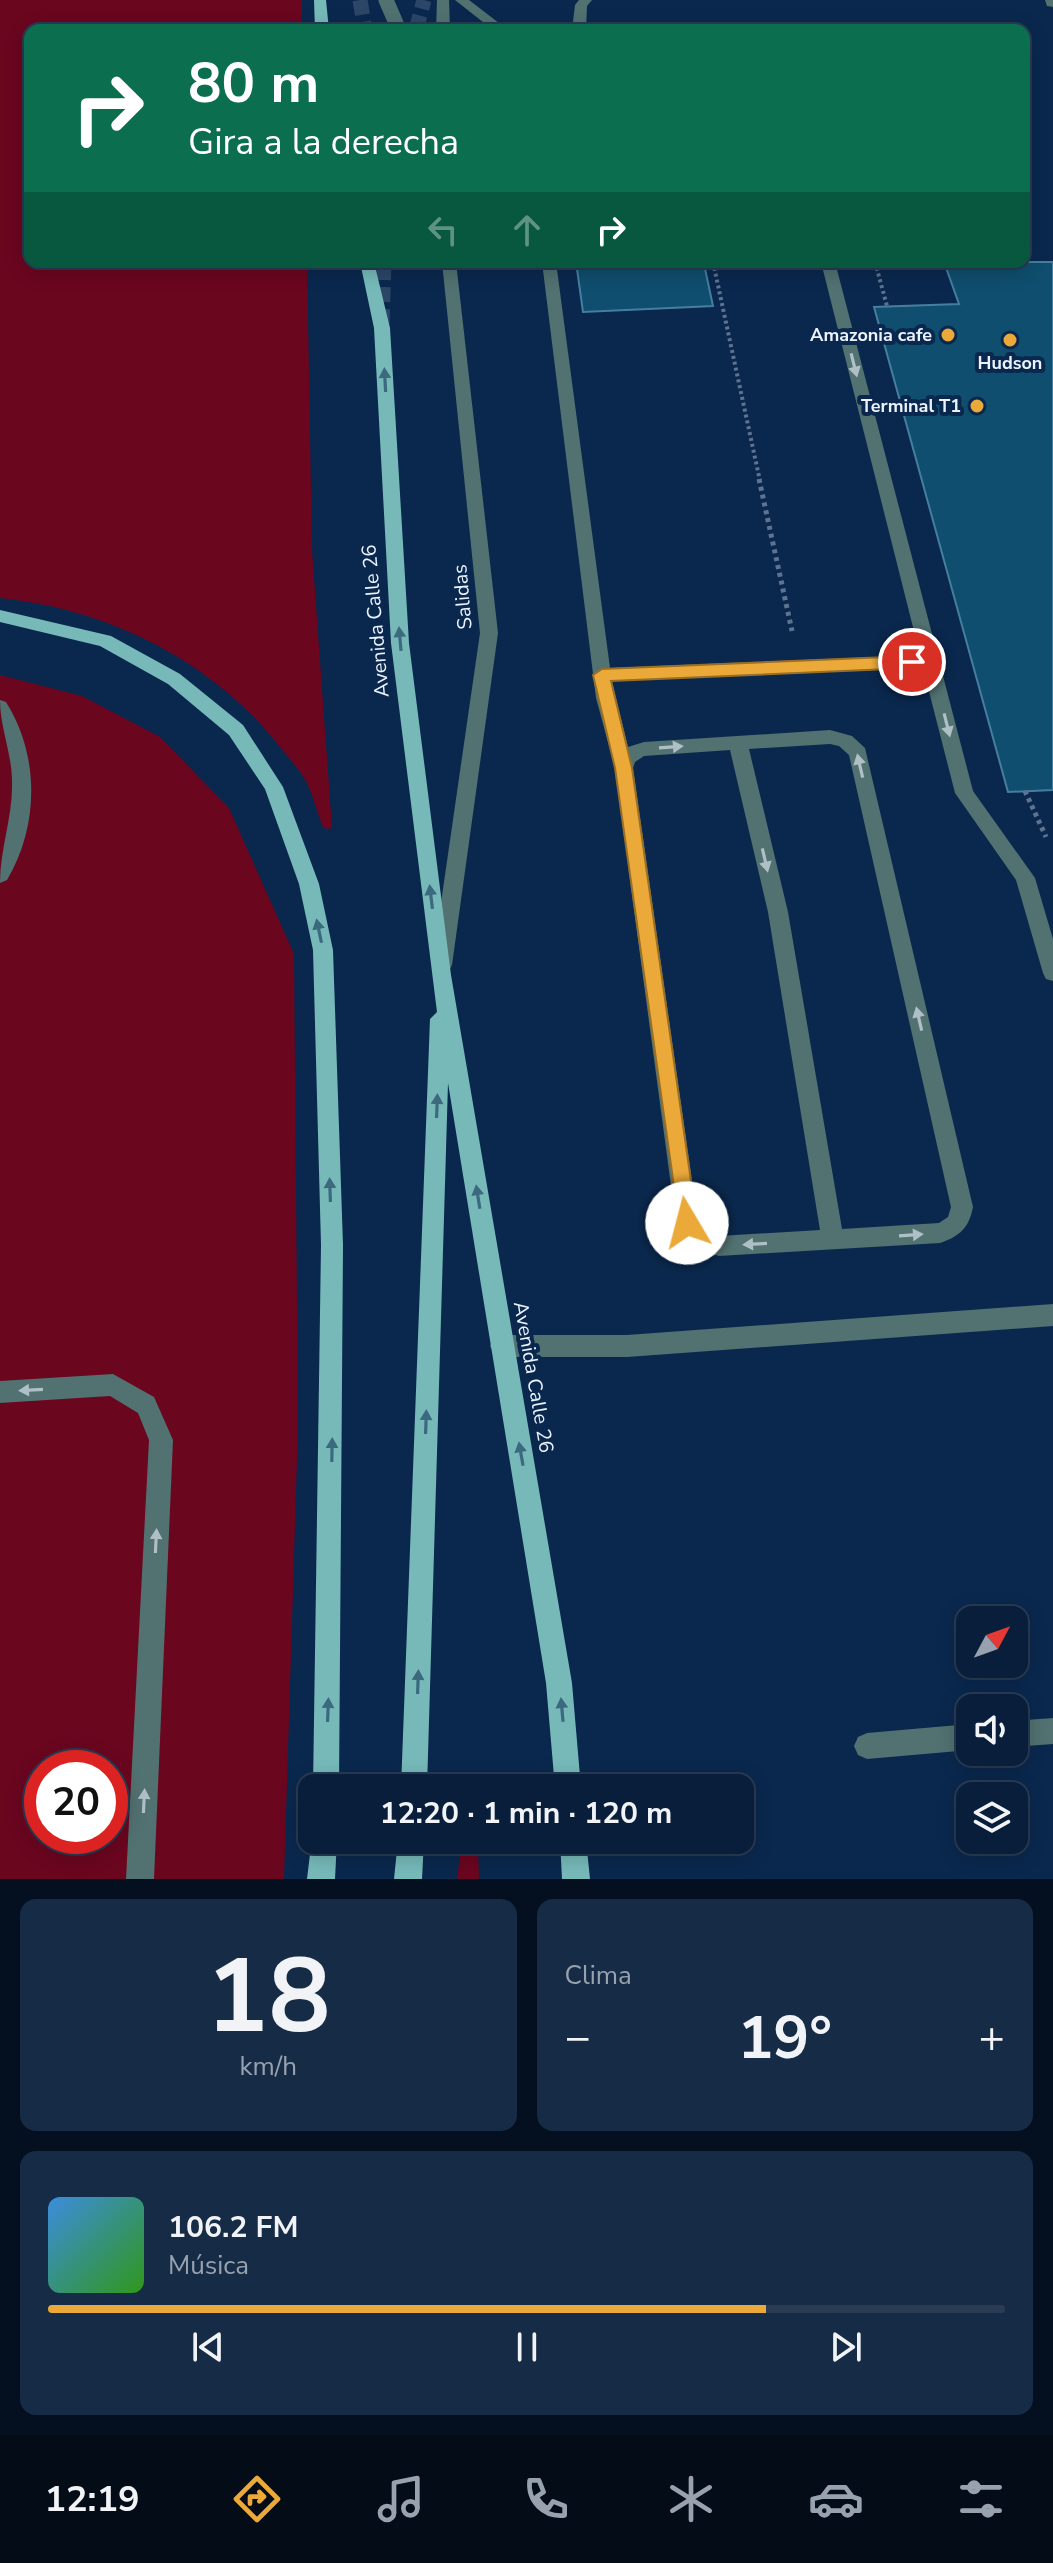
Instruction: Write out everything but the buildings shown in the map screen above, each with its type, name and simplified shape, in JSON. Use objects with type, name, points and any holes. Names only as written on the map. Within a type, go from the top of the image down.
[{"type":"main road","points":[[320,0],[322,24]]},
{"type":"main road","name":"Avenida Calle 26","points":[[368,268],[382,328],[400,643],[441,975],[559,1683],[567,1774]]},
{"type":"main road","points":[[0,616],[105,641],[174,679],[236,730],[274,787],[309,884],[323,950],[332,1245],[326,1774]]},
{"type":"main road","name":"Avenida Calle 26","points":[[414,1774],[441,975]]},
{"type":"main road","points":[[321,1879],[323,1854]]},
{"type":"main road","points":[[408,1879],[410,1854]]},
{"type":"main road","points":[[574,1854],[576,1879]]},
{"type":"street","points":[[386,0],[396,24]]},
{"type":"street","points":[[443,0],[443,24]]},
{"type":"street","points":[[461,0],[493,24]]},
{"type":"street","points":[[579,24],[581,5],[586,0]]},
{"type":"street","name":"Salidas","points":[[441,975],[489,633],[450,268]]},
{"type":"street","points":[[550,268],[602,675],[624,768],[687,1223],[692,1235],[704,1244],[719,1246],[940,1233],[953,1228],[961,1219],[962,1207],[858,753],[852,744],[842,738],[830,737],[644,749],[633,752],[626,759],[624,768]]},
{"type":"street","points":[[830,268],[964,793],[1025,878],[1053,973]]},
{"type":"street","points":[[602,675],[931,661]]},
{"type":"street","points":[[0,707],[14,730],[20,772],[19,830],[7,866],[0,875]]},
{"type":"street","points":[[738,743],[778,912],[833,1240]]},
{"type":"street","points":[[502,1346],[627,1346],[1053,1315]]},
{"type":"street","points":[[0,1392],[113,1385],[146,1405],[161,1440],[140,1879]]},
{"type":"street","points":[[1028,1733],[1053,1731]]},
{"type":"street","points":[[867,1746],[956,1738]]},
{"type":"path","points":[[714,268],[800,667]]},
{"type":"path","points":[[877,268],[887,306]]},
{"type":"path","points":[[1025,791],[1048,840]]},
{"type":"shaded area","points":[[0,0],[302,0],[302,24],[24,24],[24,268],[307,268],[312,550],[332,828],[323,827],[306,781],[253,716],[190,665],[118,627],[40,604],[0,598]]},
{"type":"shaded area","points":[[0,675],[82,696],[160,737],[229,808],[294,954],[298,1426],[284,1879],[0,1879]]},
{"type":"shaded area","points":[[460,1854],[478,1854],[479,1879],[457,1879]]},
{"type":"tunnel","points":[[360,0],[364,24]]},
{"type":"tunnel","points":[[418,24],[424,0]]},
{"type":"tunnel","points":[[382,324],[384,268]]},
{"type":"place","name":"Amazonia cafe","points":[[948,335]]},
{"type":"place","name":"Hudson","points":[[1010,340]]},
{"type":"place","name":"Terminal T1","points":[[977,406]]},
{"type":"route","points":[[687,1223],[624,768],[602,675],[912,662]]}]
